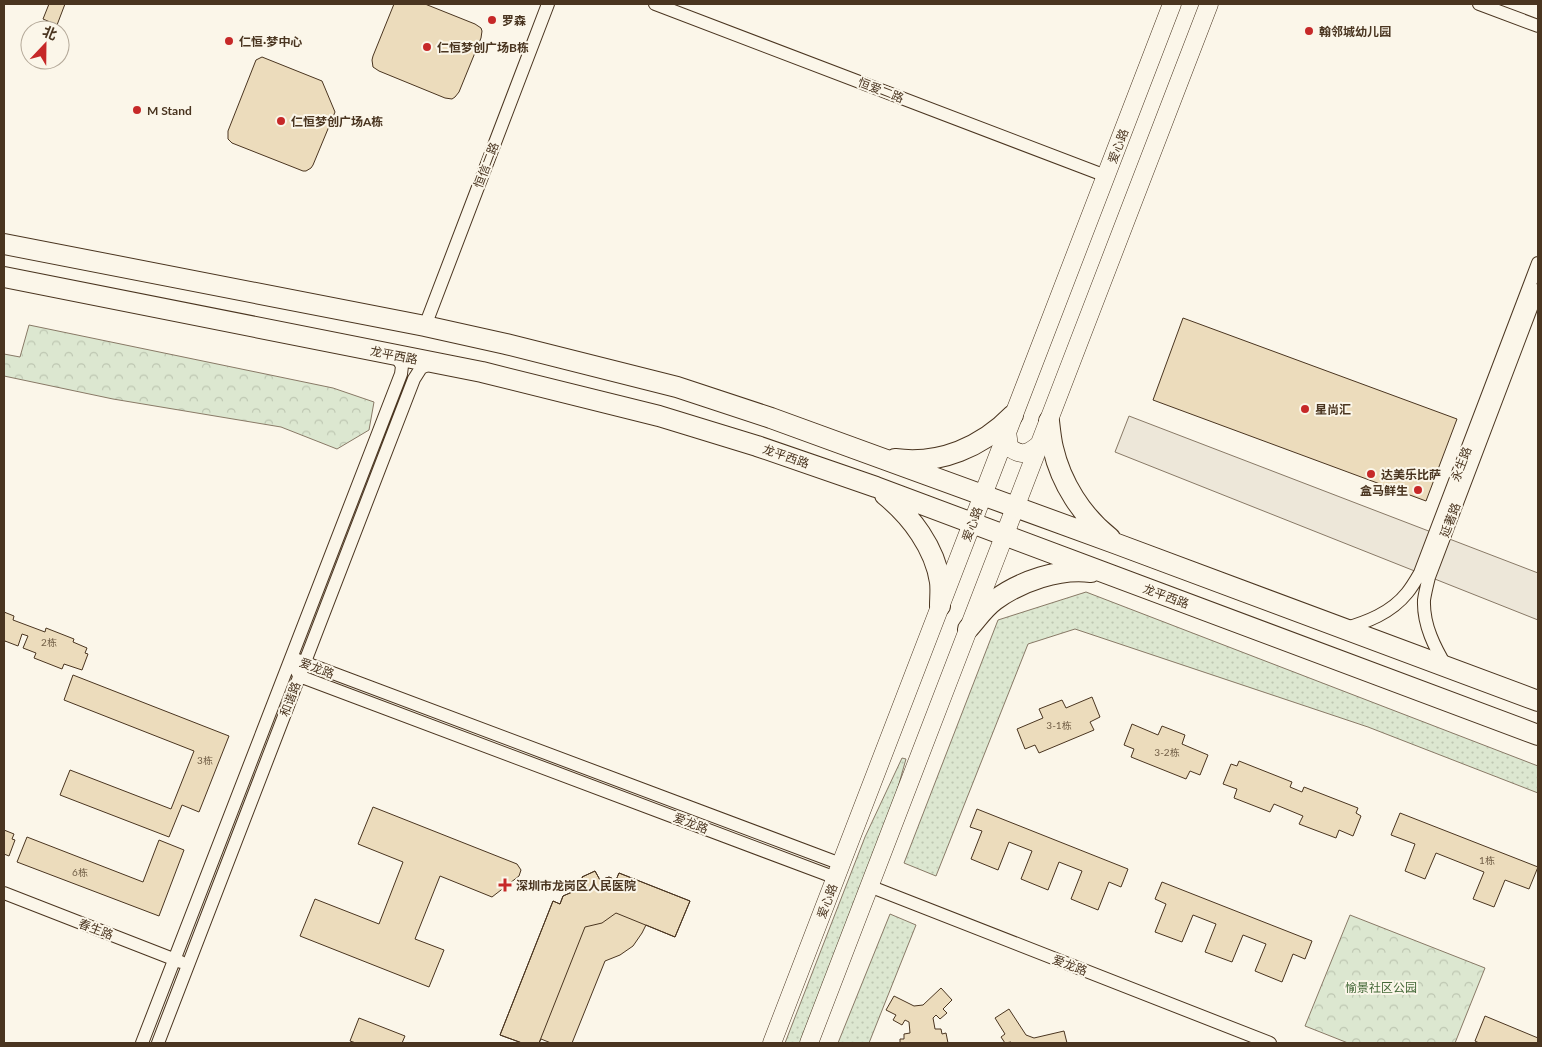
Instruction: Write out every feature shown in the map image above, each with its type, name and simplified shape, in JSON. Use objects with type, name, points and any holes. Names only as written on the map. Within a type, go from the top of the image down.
[{"type":"main road","name":"爱心路","points":[[772,1043],[1172,4]]},
{"type":"main road","points":[[809,1043],[1209,4]]},
{"type":"main road","points":[[4,244],[424,326],[506,344],[677,387],[771,418],[1117,544],[1538,701]]},
{"type":"main road","name":"龙平西路","points":[[4,277],[482,372],[659,416],[757,446],[876,487],[1538,735]]},
{"type":"main road","points":[[1049,422],[1052,448],[1059,469],[1069,489],[1081,509],[1096,528],[1117,544]]},
{"type":"main road","points":[[875,457],[907,461],[930,459],[951,454],[968,449],[1010,423]]},
{"type":"main road","points":[[1010,423],[1009,447],[1017,453],[1029,453],[1040,444]]},
{"type":"main road","points":[[876,487],[897,505],[914,524],[927,545],[935,563],[940,582],[940,606]]},
{"type":"main road","points":[[968,629],[982,612],[1008,591],[1044,576],[1087,572],[1108,575]]},
{"type":"street","name":"恒信二路","points":[[424,326],[548,4]]},
{"type":"street","name":"恒爱二路","points":[[655,4],[1106,176]]},
{"type":"street","points":[[1479,4],[1538,26]]},
{"type":"street","name":"永生路","points":[[1343,629],[1366,622],[1386,611],[1406,594],[1420,573],[1538,263]]},
{"type":"street","name":"延著路","points":[[1447,668],[1435,648],[1428,626],[1424,601],[1429,577],[1538,290]]},
{"type":"street","name":"和谐路","points":[[142,1043],[401,374],[402,366],[396,356]]},
{"type":"street","name":"和谐路","points":[[158,1043],[414,379],[421,368],[432,363]]},
{"type":"street","name":"爱龙路","points":[[292,658],[838,871]]},
{"type":"street","name":"爱龙路","points":[[292,658],[299,676],[838,871]]},
{"type":"street","name":"爱龙路","points":[[869,886],[1270,1043]]},
{"type":"street","name":"春生路","points":[[4,893],[188,965]]},
{"type":"green space","points":[[29,325],[333,388],[374,402],[369,430],[337,449],[281,427],[113,399],[4,376],[4,354],[20,357]]},
{"type":"green space","points":[[1086,592],[1538,766],[1538,793],[1368,727],[1075,629],[1028,644],[936,876],[904,863],[998,620]]},
{"type":"green space","points":[[902,758],[906,759],[895,798],[801,1043],[785,1043],[865,837]]},
{"type":"green space","points":[[890,914],[916,925],[869,1043],[838,1043]]},
{"type":"green space","name":"愉景社区公园","points":[[1350,915],[1485,968],[1455,1043],[1348,1043],[1305,1026]]},
{"type":"shaded area","points":[[1129,416],[1538,573],[1538,620],[1115,452]]},
{"type":"building","points":[[49,4],[65,4],[59,20],[43,19]]},
{"type":"building","name":"仁恒梦创广场B栋","points":[[394,4],[425,4],[481,28],[481,38],[459,92],[452,99],[445,98],[373,67],[373,56]]},
{"type":"building","name":"仁恒梦创广场A栋","points":[[262,57],[322,81],[335,112],[313,165],[306,171],[232,143],[228,139],[228,131],[256,60]]},
{"type":"building","name":"星尚汇","points":[[1183,318],[1457,419],[1426,501],[1153,400]]},
{"type":"building","points":[[4,612],[14,616],[13,620],[45,632],[46,628],[74,639],[73,642],[87,648],[85,653],[88,654],[82,670],[64,664],[62,669],[34,658],[36,653],[23,648],[28,636],[22,634],[18,646],[5,641],[4,644]]},
{"type":"building","points":[[73,675],[229,736],[199,812],[182,805],[169,837],[60,795],[70,770],[171,809],[194,751],[64,700]]},
{"type":"building","points":[[1092,697],[1100,717],[1090,722],[1094,730],[1039,753],[1035,745],[1025,749],[1017,729],[1043,718],[1039,709],[1062,700],[1066,708]]},
{"type":"building","points":[[1132,724],[1158,735],[1162,726],[1185,735],[1182,744],[1208,755],[1200,775],[1190,771],[1186,779],[1131,757],[1134,749],[1124,745]]},
{"type":"building","points":[[1239,761],[1292,782],[1290,787],[1302,792],[1304,787],[1358,808],[1356,813],[1361,816],[1353,836],[1339,830],[1336,838],[1299,824],[1303,816],[1274,804],[1270,812],[1234,798],[1237,789],[1223,784],[1231,764],[1237,766]]},
{"type":"building","points":[[373,807],[517,864],[521,870],[519,876],[492,897],[440,876],[415,939],[444,950],[429,987],[300,936],[315,899],[379,924],[403,862],[358,844]]},
{"type":"building","points":[[977,809],[1128,869],[1121,887],[1109,882],[1098,910],[1071,899],[1082,871],[1059,862],[1048,890],[1021,879],[1032,851],[1009,842],[998,870],[971,859],[982,831],[970,827]]},
{"type":"building","points":[[1400,813],[1538,867],[1529,889],[1505,880],[1494,907],[1473,899],[1484,872],[1436,853],[1425,879],[1405,871],[1415,844],[1391,835]]},
{"type":"building","points":[[4,830],[14,834],[12,839],[15,840],[9,856],[4,854]]},
{"type":"building","points":[[27,837],[143,882],[159,840],[184,850],[159,916],[17,862]]},
{"type":"building","points":[[595,871],[600,880],[609,877],[616,880],[619,873],[690,901],[675,937],[616,913],[602,923],[585,927],[539,1043],[522,1043],[500,1035],[553,901],[560,904],[563,896],[586,886],[582,877]]},
{"type":"building","points":[[595,871],[600,880],[609,877],[616,880],[619,873],[690,901],[675,937],[646,925],[633,946],[620,955],[605,961],[572,1043],[551,1043],[541,1039],[539,1043],[522,1043],[500,1035],[553,901],[560,904],[563,896],[586,886],[582,877]]},
{"type":"building","points":[[1162,882],[1312,941],[1305,959],[1293,954],[1282,982],[1255,971],[1266,944],[1243,935],[1232,962],[1205,952],[1216,924],[1193,915],[1182,942],[1155,932],[1166,904],[1155,899]]},
{"type":"building","points":[[941,988],[952,1000],[943,1009],[947,1013],[940,1019],[936,1015],[933,1018],[935,1029],[941,1029],[942,1034],[946,1033],[948,1043],[900,1043],[900,1039],[904,1039],[904,1034],[910,1033],[909,1022],[905,1020],[902,1025],[893,1020],[896,1015],[886,1010],[894,996],[914,1006],[923,1005]]},
{"type":"building","points":[[1009,1009],[1026,1035],[1034,1038],[1064,1031],[1067,1043],[1005,1043],[1001,1037],[1005,1034],[995,1018]]},
{"type":"building","points":[[1485,1016],[1538,1038],[1538,1043],[1479,1043],[1475,1041]]},
{"type":"building","points":[[359,1018],[405,1036],[402,1043],[356,1043],[350,1041]]},
{"type":"place","name":"罗森","points":[[492,20]]},
{"type":"place","name":"翰邻城幼儿园","points":[[1309,31]]},
{"type":"place","name":"仁恒·梦中心","points":[[229,41]]},
{"type":"place","name":"仁恒梦创广场B栋","points":[[427,47]]},
{"type":"place","name":"M Stand","points":[[137,110]]},
{"type":"place","name":"仁恒梦创广场A栋","points":[[281,121]]},
{"type":"place","name":"星尚汇","points":[[1305,409]]},
{"type":"place","name":"达美乐比萨","points":[[1371,474]]},
{"type":"place","name":"盒马鲜生","points":[[1418,490]]},
{"type":"place","name":"深圳市龙岗区人民医院","points":[[505,885]]}]
